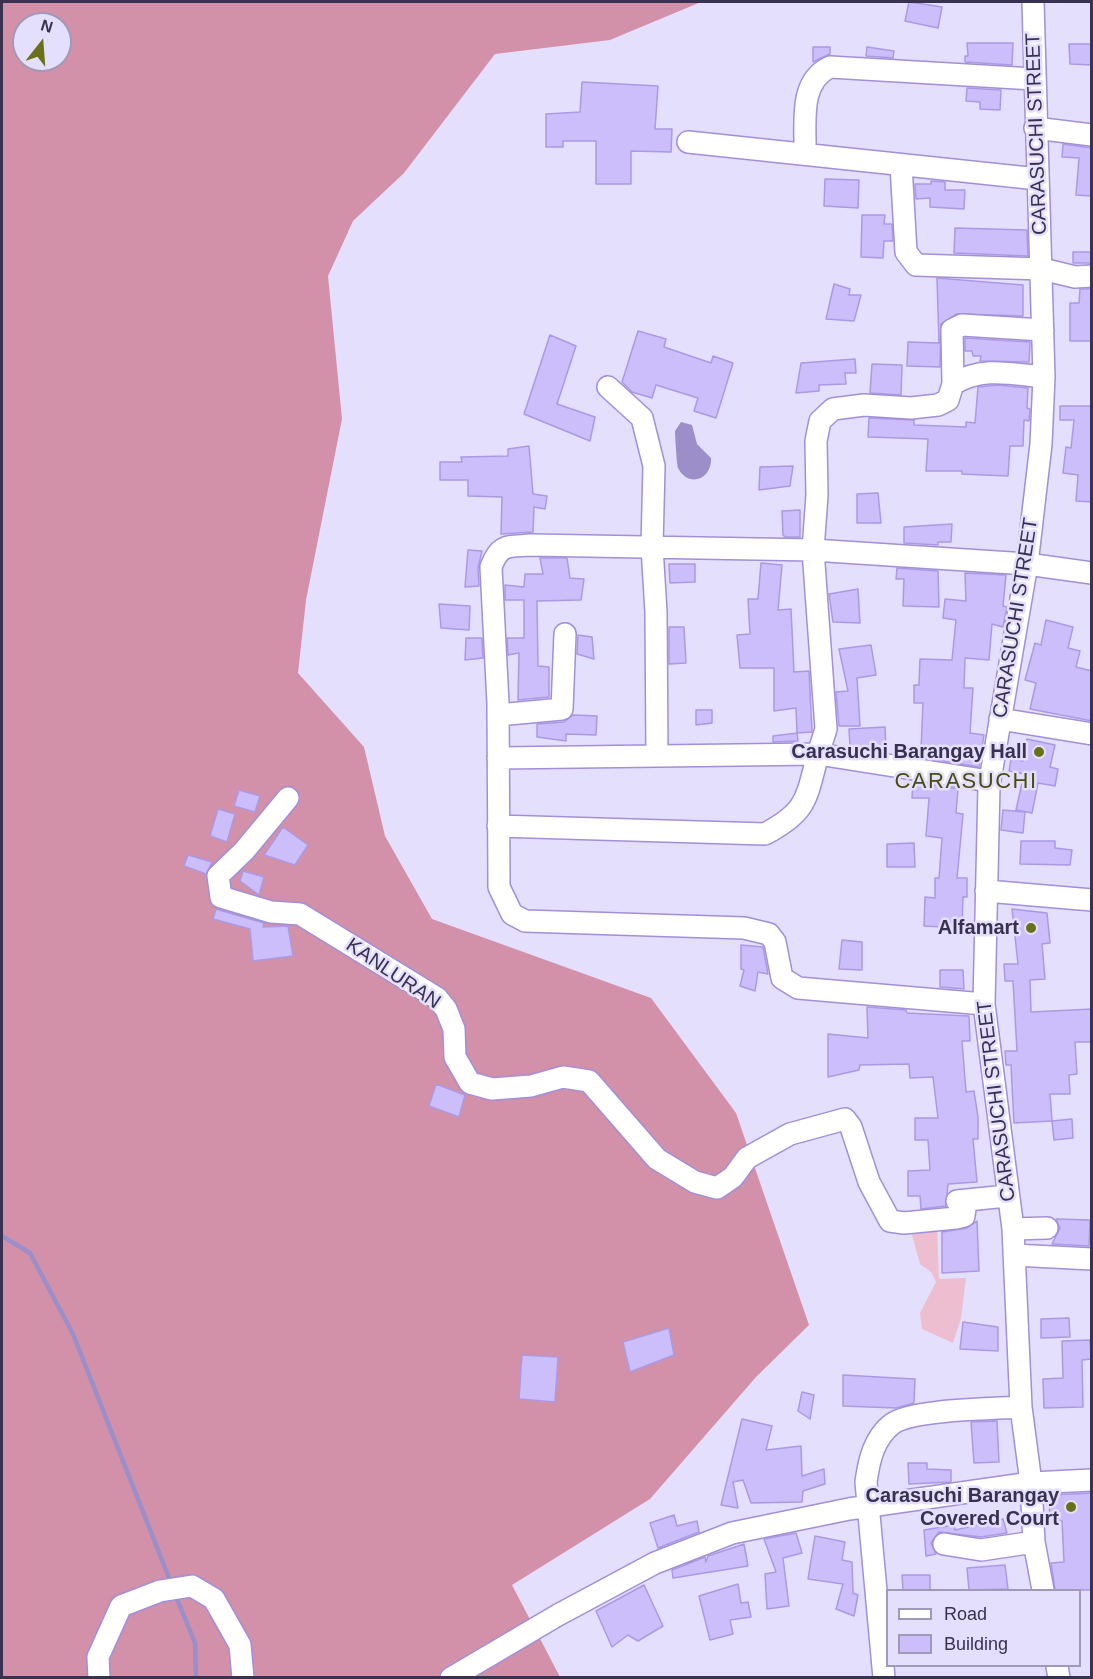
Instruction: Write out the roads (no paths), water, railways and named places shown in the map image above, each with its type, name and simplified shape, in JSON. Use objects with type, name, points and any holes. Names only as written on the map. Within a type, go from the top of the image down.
[{"type":"street","name":"CARASUCHI STREET","points":[[1033,2],[1035,128],[1044,330],[1041,444],[1027,564],[989,781],[984,1004],[1013,1229],[1021,1407],[1034,1542],[1043,1589]]},
{"type":"street","points":[[805,154],[806,102],[810,84],[821,71],[830,67],[1034,79]]},
{"type":"street","points":[[1035,128],[1092,135]]},
{"type":"street","points":[[688,142],[1038,179]]},
{"type":"street","points":[[901,165],[906,252],[916,265],[1042,269],[1075,277],[1092,276]]},
{"type":"street","points":[[498,826],[765,834],[789,821],[805,803],[826,729],[813,550],[817,495],[816,441],[820,421],[833,409],[854,406],[938,405],[948,400],[952,384],[952,330],[962,326],[1044,330]]},
{"type":"street","points":[[952,384],[969,375],[996,373],[1044,377]]},
{"type":"street","points":[[608,387],[642,418],[654,466],[652,547],[656,612],[657,756]]},
{"type":"street","points":[[984,1004],[798,988],[782,978],[775,942],[769,933],[744,928],[525,921],[512,914],[499,887],[498,715],[491,567],[496,553],[504,547],[531,545],[813,550],[1027,564],[1092,573]]},
{"type":"street","points":[[498,715],[562,709],[565,634]]},
{"type":"street","points":[[1000,719],[1092,734]]},
{"type":"street","points":[[498,758],[818,754],[989,781]]},
{"type":"street","name":"KANLURAN","points":[[288,798],[244,851],[218,876],[221,897],[271,912],[300,914],[437,998],[446,1009],[454,1029],[455,1057],[470,1083],[492,1089],[531,1086],[563,1077],[589,1081],[657,1159],[695,1182],[717,1188],[734,1177],[747,1158],[790,1134],[845,1119],[851,1127],[869,1182],[890,1221],[904,1223],[956,1218],[964,1216],[961,1201],[1007,1196]]},
{"type":"street","points":[[986,891],[1092,900]]},
{"type":"street","points":[[1013,1229],[1047,1228]]},
{"type":"street","points":[[1014,1255],[1092,1259]]},
{"type":"street","points":[[884,1677],[866,1482],[870,1458],[877,1442],[893,1423],[914,1415],[1021,1407]]},
{"type":"street","points":[[451,1677],[558,1615],[655,1563],[732,1533],[868,1506],[1030,1483],[1092,1480]]},
{"type":"street","points":[[944,1544],[981,1550],[1034,1542]]},
{"type":"street","points":[[99,1677],[98,1657],[121,1606],[160,1592],[192,1586],[214,1599],[240,1645],[243,1677]]},
{"type":"waterway","points":[[2,1236],[30,1253],[73,1334],[171,1583]]},
{"type":"waterway","points":[[175,1594],[195,1643],[196,1678]]},
{"type":"place","name":"Carasuchi Barangay Hall","points":[[1039,752]]},
{"type":"place","name":"Alfamart","points":[[1031,928]]},
{"type":"place","name":"Carasuchi Barangay Covered Court","points":[[1071,1507]]},
{"type":"district","name":"CARASUCHI","points":[[966,782]]}]
